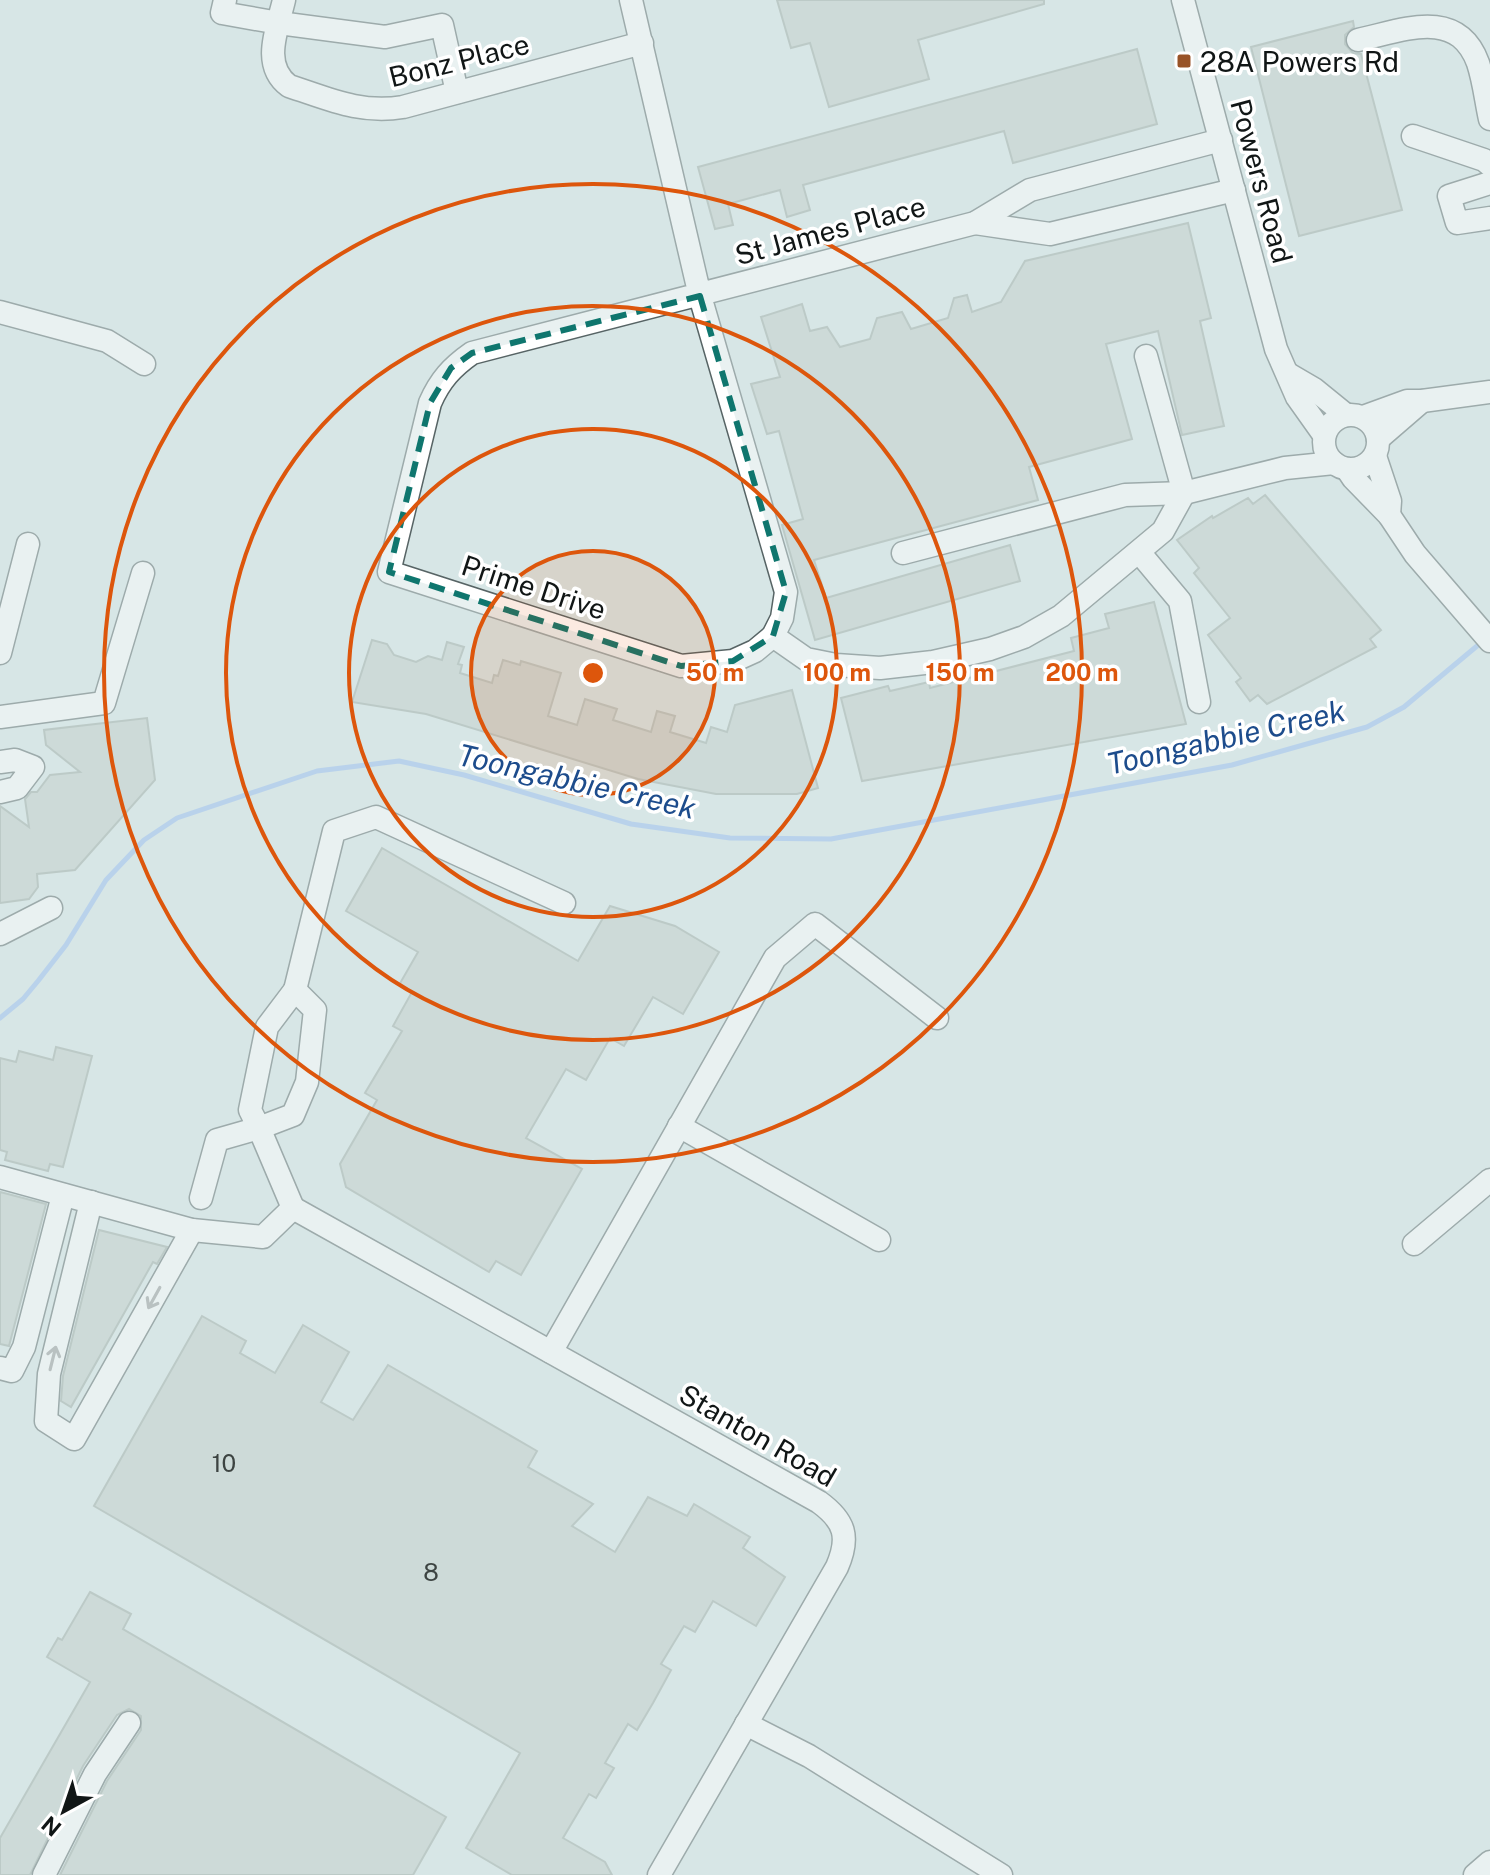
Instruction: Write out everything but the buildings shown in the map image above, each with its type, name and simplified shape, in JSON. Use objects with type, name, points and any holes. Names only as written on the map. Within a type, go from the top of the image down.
[{"type":"street","points":[[225,0],[222,13],[385,37],[442,25],[457,92]]},
{"type":"street","name":"Bonz Place","points":[[284,0],[272,58],[280,79],[289,86],[361,109],[403,107],[642,43]]},
{"type":"street","points":[[631,0],[700,296],[786,592],[782,618],[773,636],[806,659],[880,668],[933,662],[990,649],[1024,637],[1061,616],[1163,531],[1184,493],[1146,356]]},
{"type":"street","name":"Powers Road","points":[[1183,0],[1276,349],[1290,375],[1297,397],[1324,439]]},
{"type":"street","points":[[1358,40],[1426,25],[1441,27],[1454,34],[1464,42],[1478,63],[1490,119]]},
{"type":"street","points":[[1413,136],[1484,160],[1490,165]]},
{"type":"street","points":[[975,223],[1030,190],[1221,140]]},
{"type":"street","points":[[1490,183],[1449,196],[1457,223],[1490,218]]},
{"type":"street","points":[[975,223],[1050,234],[1234,190]]},
{"type":"street","name":"St James Place","points":[[700,296],[975,223]]},
{"type":"street","name":"Prime Drive","points":[[700,296],[472,353],[451,368],[438,383],[430,403],[389,572],[681,666],[733,661],[755,651],[773,636]]},
{"type":"street","points":[[0,312],[107,341],[144,364]]},
{"type":"street","points":[[1290,375],[1376,430],[1376,448],[1390,501],[1389,515]]},
{"type":"street","points":[[1285,468],[1324,439],[1332,421],[1407,401],[1490,392]]},
{"type":"street","points":[[903,553],[1125,495],[1184,493],[1285,468],[1363,466],[1376,448],[1422,401]]},
{"type":"street","points":[[1324,439],[1326,454],[1389,515],[1402,538],[1490,641]]},
{"type":"street","points":[[0,653],[28,544]]},
{"type":"street","points":[[1139,552],[1180,601],[1199,702]]},
{"type":"street","points":[[0,717],[104,703],[143,573]]},
{"type":"street","points":[[0,762],[15,760],[33,767],[17,788],[0,792]]},
{"type":"street","points":[[0,1177],[192,1230],[263,1237],[293,1208],[250,1110],[267,1027],[295,990],[334,831],[376,817],[564,903]]},
{"type":"street","points":[[0,934],[51,908]]},
{"type":"street","points":[[551,1352],[775,958],[815,924],[937,1018]]},
{"type":"street","points":[[201,1198],[217,1140],[293,1115],[307,1082],[315,1010],[295,990]]},
{"type":"street","points":[[679,1126],[879,1240]]},
{"type":"street","points":[[1414,1244],[1490,1180]]},
{"type":"street","points":[[0,1368],[12,1371],[24,1347],[63,1195]]},
{"type":"street","points":[[91,1202],[49,1374],[46,1421],[74,1439],[192,1230]]},
{"type":"street","name":"Stanton Road","points":[[293,1208],[819,1502],[835,1514],[841,1525],[843,1553],[837,1567],[659,1875]]},
{"type":"street","points":[[44,1875],[95,1774],[129,1723]]},
{"type":"street","points":[[746,1724],[809,1756],[1001,1875]]},
{"type":"street","points":[[1475,1875],[1490,1862]]},
{"type":"highlighted area","points":[[700,296],[786,592],[773,636],[733,661],[681,666],[389,572],[430,403],[451,368],[472,353]]},
{"type":"waterway","name":"Toongabbie Creek","points":[[0,1018],[23,999],[38,981],[66,945],[106,880],[144,840],[177,818],[317,771],[399,761],[464,775],[631,824],[730,838],[831,839],[1232,765],[1367,727],[1404,707],[1483,641]]},
{"type":"place","name":"28A Powers Rd","points":[[1184,61]]}]
